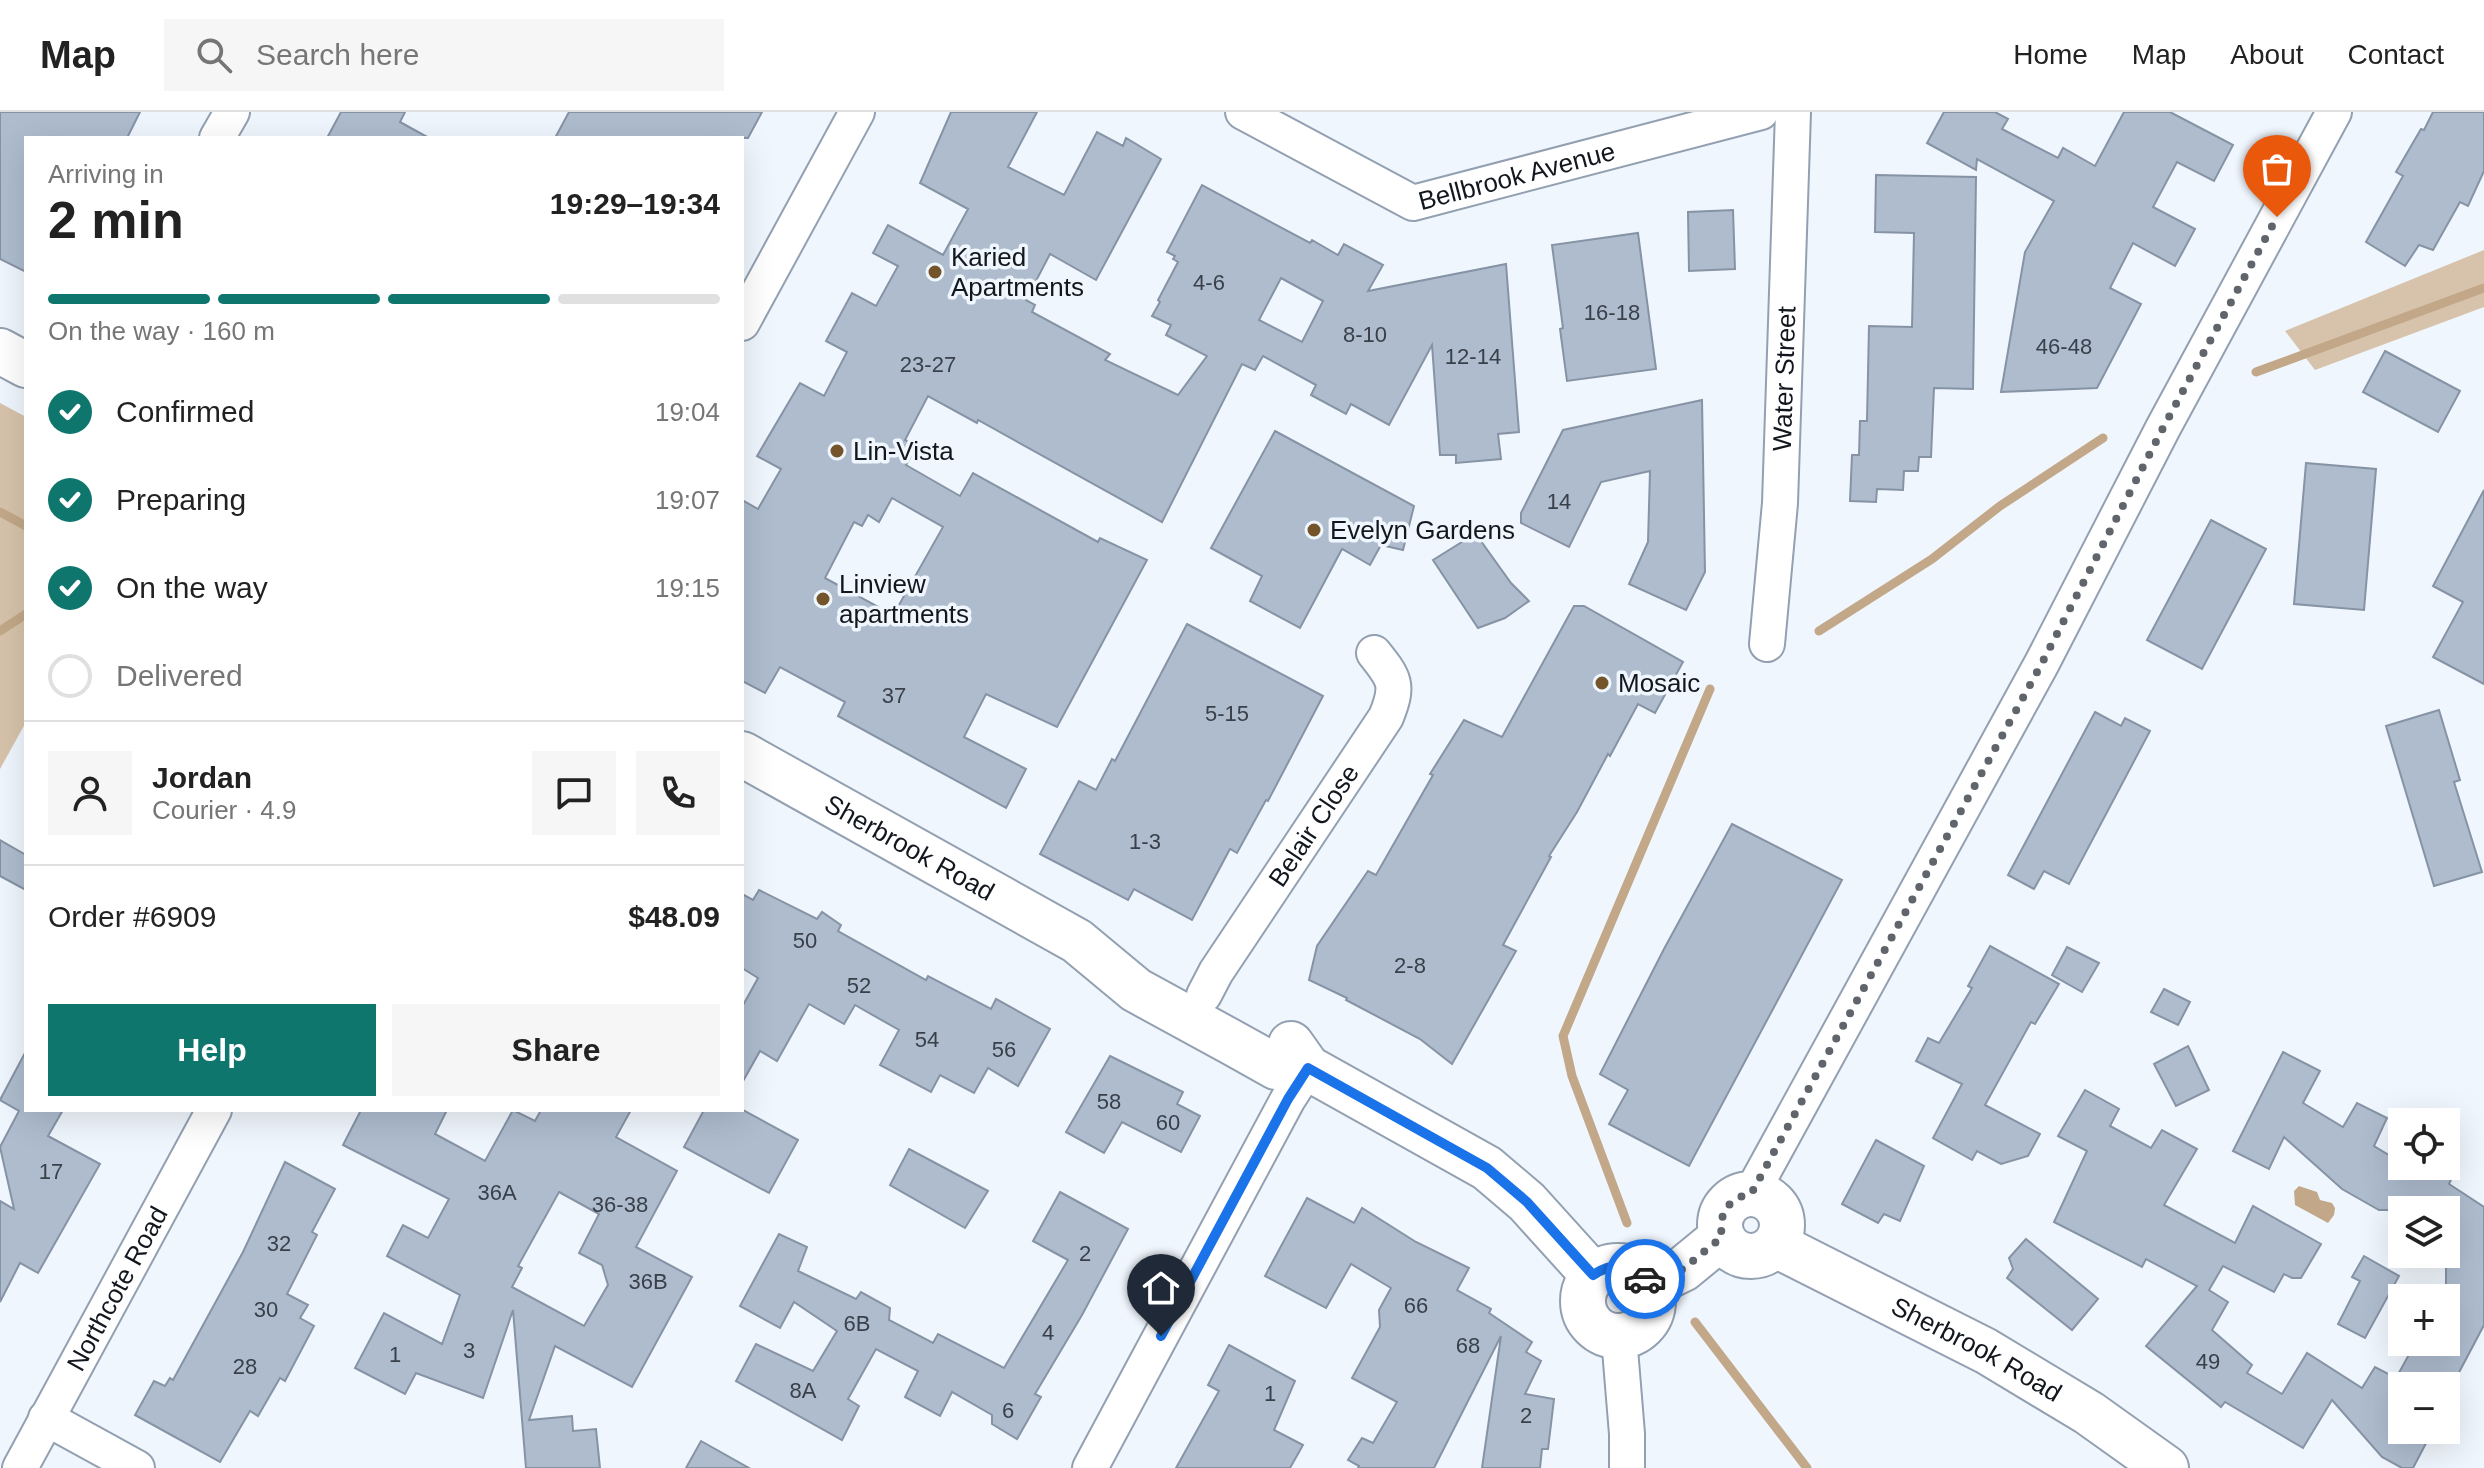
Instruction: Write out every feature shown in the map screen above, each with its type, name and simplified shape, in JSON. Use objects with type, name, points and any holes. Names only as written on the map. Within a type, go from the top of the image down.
[{"type":"main road","points":[[0,351],[24,364]]},
{"type":"main road","name":"Sherbrook Road","points":[[744,755],[1077,941],[1151,966],[1289,1042],[1308,1068],[1487,1168],[1527,1202],[1593,1275]]},
{"type":"main road","name":"Sherbrook Road","points":[[1077,941],[1136,990],[1254,1055],[1276,1067],[1308,1068]]},
{"type":"main road","points":[[1751,1194],[1761,1195],[1770,1200],[1781,1216],[1783,1226],[1776,1245],[1768,1252],[1747,1257],[1728,1246],[1722,1237],[1721,1217],[1732,1200],[1751,1194]]},
{"type":"main road","points":[[1650,1285],[1683,1269],[1722,1237]]},
{"type":"main road","name":"Sherbrook Road","points":[[1776,1245],[1986,1351],[2089,1413],[2166,1468]]},
{"type":"main road","points":[[1623,1266],[1642,1275],[1654,1296],[1649,1319],[1641,1328],[1619,1337],[1596,1329],[1583,1309],[1586,1285],[1593,1275],[1602,1269],[1623,1266]]},
{"type":"street","points":[[218,136],[232,112]]},
{"type":"street","points":[[744,319],[857,112]]},
{"type":"street","name":"Bellbrook Avenue","points":[[1243,112],[1413,203],[1761,112]]},
{"type":"street","name":"Water Street","points":[[1767,644],[1780,503],[1793,112]]},
{"type":"street","points":[[1751,1194],[2042,663],[2163,428],[2334,112]]},
{"type":"street","name":"Belair Close","points":[[1204,995],[1216,972],[1386,717],[1393,699],[1392,675],[1374,653]]},
{"type":"street","points":[[1090,1468],[1288,1099],[1308,1068]]},
{"type":"street","name":"Northcote Road","points":[[20,1468],[213,1112]]},
{"type":"street","points":[[1619,1337],[1627,1468]]},
{"type":"street","points":[[46,1418],[137,1468]]},
{"type":"shaded area","points":[[2484,250],[2484,307],[2315,370],[2285,331]]},
{"type":"shaded area","points":[[0,403],[24,416],[24,726],[0,769]]},
{"type":"shaded area","points":[[2299,1186],[2317,1192],[2320,1200],[2332,1203],[2334,1215],[2328,1223],[2295,1205],[2294,1191]]},
{"type":"building","points":[[0,112],[140,112],[128,136],[24,136],[24,271],[0,259]]},
{"type":"building","points":[[341,112],[405,112],[400,122],[425,136],[328,136]]},
{"type":"building","points":[[569,112],[762,112],[748,138],[556,136]]},
{"type":"building","points":[[951,112],[1037,112],[1008,167],[1064,195],[1097,132],[1123,146],[1126,138],[1161,159],[1096,280],[1050,254],[1026,300],[1035,305],[1032,312],[1110,354],[1105,360],[1178,395],[1207,356],[1166,335],[1171,325],[1152,316],[1178,262],[1173,259],[1175,256],[1167,252],[1202,185],[1310,243],[1312,240],[1338,255],[1344,244],[1383,265],[1368,291],[1506,264],[1519,432],[1498,434],[1501,459],[1456,463],[1456,455],[1440,455],[1432,345],[1389,425],[1351,404],[1346,414],[1311,395],[1316,385],[1263,356],[1255,370],[1242,364],[1162,522],[978,420],[977,423],[928,396],[905,440],[917,446],[906,465],[960,496],[973,473],[1098,542],[1100,538],[1147,560],[1057,727],[986,694],[964,737],[1026,769],[1006,808],[838,716],[845,702],[780,667],[765,693],[744,682],[744,501],[758,509],[781,469],[757,456],[800,383],[824,396],[847,352],[826,341],[852,293],[876,306],[898,266],[873,253],[888,225],[943,255],[968,209],[920,183]],"holes":[[[1281,278],[1323,301],[1302,342],[1259,320]],[[892,498],[943,527],[895,612],[891,614],[825,578],[854,522],[862,526],[868,515],[879,522]]]},
{"type":"building","points":[[1944,112],[1995,112],[2008,119],[2002,129],[2058,158],[2063,148],[2095,166],[2124,112],[2170,112],[2233,145],[2214,181],[2177,162],[2153,207],[2195,229],[2175,266],[2133,243],[2110,288],[2141,304],[2097,388],[2001,392],[2025,252],[2054,201],[1977,159],[1976,170],[1927,143]]},
{"type":"building","points":[[2433,112],[2484,112],[2484,171],[2468,206],[2460,202],[2433,250],[2419,245],[2405,266],[2366,242],[2403,176],[2396,172]]},
{"type":"building","points":[[1876,175],[1976,177],[1973,389],[1934,388],[1931,457],[1919,457],[1918,471],[1904,471],[1903,490],[1877,489],[1876,502],[1850,501],[1852,455],[1859,455],[1860,421],[1867,421],[1869,326],[1912,327],[1914,233],[1875,232]]},
{"type":"building","points":[[1733,210],[1735,269],[1689,271],[1688,212]]},
{"type":"building","points":[[1638,233],[1656,369],[1567,381],[1552,245]]},
{"type":"building","points":[[2385,351],[2460,391],[2438,432],[2363,392]]},
{"type":"building","points":[[1702,400],[1705,572],[1686,610],[1629,584],[1648,542],[1650,471],[1601,482],[1569,547],[1521,523],[1521,513],[1563,430]]},
{"type":"building","name":"Evelyn Gardens","points":[[1275,431],[1414,506],[1403,550],[1381,545],[1370,565],[1342,549],[1300,628],[1250,601],[1262,576],[1211,548]]},
{"type":"building","points":[[2306,463],[2376,469],[2364,610],[2294,604]]},
{"type":"building","points":[[2484,490],[2484,684],[2433,657],[2463,602],[2433,586]]},
{"type":"building","points":[[2211,520],[2266,549],[2202,669],[2147,640]]},
{"type":"building","points":[[1470,537],[1478,537],[1511,583],[1529,601],[1505,618],[1478,628],[1433,560]]},
{"type":"building","points":[[1574,606],[1584,606],[1683,662],[1655,713],[1638,704],[1549,856],[1503,945],[1516,951],[1452,1064],[1420,1039],[1309,980],[1317,946],[1368,871],[1376,875],[1433,775],[1430,774],[1464,720],[1502,737]]},
{"type":"building","points":[[1187,624],[1323,696],[1268,801],[1237,853],[1230,849],[1192,920],[1134,889],[1128,900],[1040,854],[1079,781],[1096,790],[1112,759],[1115,761]]},
{"type":"building","points":[[2439,710],[2460,780],[2454,782],[2482,872],[2434,886],[2386,726]]},
{"type":"building","points":[[2095,712],[2121,726],[2125,718],[2150,731],[2069,884],[2044,871],[2034,889],[2008,875]]},
{"type":"building","points":[[1732,824],[1842,880],[1689,1166],[1609,1124],[1628,1090],[1600,1074]]},
{"type":"building","points":[[0,840],[24,854],[24,889],[0,876]]},
{"type":"building","points":[[759,890],[817,919],[822,912],[841,925],[838,931],[926,980],[928,976],[991,1009],[996,999],[1050,1029],[1018,1086],[988,1068],[974,1093],[940,1075],[931,1092],[880,1065],[899,1030],[855,1005],[844,1024],[809,1004],[777,1061],[760,1051],[744,1079],[744,1003],[758,978],[744,969],[744,895],[753,900]]},
{"type":"building","points":[[1990,946],[2059,984],[2035,1024],[2031,1022],[1985,1105],[2040,1134],[2028,1156],[2001,1164],[1977,1151],[1972,1160],[1933,1138],[1962,1084],[1916,1061],[1928,1038],[1939,1043],[1972,988],[1968,986]]},
{"type":"building","points":[[2067,947],[2099,963],[2082,992],[2052,975]]},
{"type":"building","points":[[2164,989],[2190,1002],[2178,1025],[2151,1012]]},
{"type":"building","points":[[2188,1046],[2209,1090],[2176,1106],[2154,1064]]},
{"type":"building","points":[[2283,1052],[2320,1071],[2303,1103],[2343,1127],[2357,1103],[2387,1118],[2374,1146],[2388,1154],[2388,1180],[2451,1180],[2449,1184],[2484,1207],[2484,1325],[2459,1372],[2399,1372],[2408,1356],[2460,1356],[2460,1284],[2446,1284],[2446,1268],[2460,1268],[2460,1196],[2388,1196],[2388,1210],[2379,1210],[2342,1189],[2284,1137],[2269,1169],[2233,1151]]},
{"type":"building","points":[[24,1055],[24,1112],[62,1112],[48,1136],[100,1164],[38,1273],[20,1263],[0,1302],[0,1201],[14,1209],[0,1147],[19,1111],[0,1100]]},
{"type":"building","points":[[1110,1056],[1183,1092],[1177,1104],[1200,1116],[1181,1152],[1122,1122],[1104,1153],[1066,1132]]},
{"type":"building","points":[[2085,1090],[2119,1109],[2110,1126],[2151,1148],[2162,1130],[2197,1149],[2164,1205],[2235,1243],[2253,1206],[2321,1244],[2301,1278],[2284,1274],[2274,1292],[2223,1266],[2209,1290],[2228,1302],[2212,1330],[2252,1365],[2247,1373],[2282,1394],[2307,1353],[2362,1388],[2375,1367],[2388,1374],[2388,1444],[2426,1444],[2413,1468],[2402,1468],[2382,1457],[2332,1400],[2303,1448],[2225,1402],[2221,1407],[2146,1346],[2197,1286],[2146,1259],[2142,1267],[2054,1222],[2087,1151],[2058,1136]]},
{"type":"building","points":[[744,1111],[798,1140],[769,1193],[684,1147],[703,1112]]},
{"type":"building","points":[[360,1112],[446,1112],[435,1134],[485,1161],[512,1112],[535,1121],[540,1112],[630,1112],[616,1137],[677,1171],[636,1247],[692,1277],[632,1387],[555,1346],[529,1420],[572,1416],[573,1431],[596,1429],[600,1468],[526,1468],[513,1310],[483,1398],[416,1373],[405,1394],[355,1368],[384,1313],[442,1344],[460,1295],[387,1256],[403,1225],[428,1238],[449,1199],[343,1145]],"holes":[[[559,1192],[599,1214],[579,1253],[602,1265],[608,1285],[584,1326],[512,1287],[522,1268],[518,1266]]]},
{"type":"building","points":[[1876,1140],[1924,1166],[1900,1221],[1884,1214],[1878,1223],[1842,1204]]},
{"type":"building","points":[[909,1149],[988,1191],[965,1228],[890,1185]]},
{"type":"building","points":[[285,1162],[335,1189],[312,1232],[317,1235],[287,1294],[308,1305],[300,1318],[314,1326],[285,1381],[280,1378],[258,1416],[250,1411],[220,1462],[135,1415],[154,1381],[165,1386],[170,1378],[173,1380],[243,1252]]},
{"type":"building","points":[[1060,1192],[1128,1229],[1035,1394],[1041,1397],[1017,1439],[992,1424],[992,1415],[952,1392],[940,1416],[905,1397],[918,1371],[876,1349],[848,1399],[859,1406],[842,1440],[736,1381],[756,1344],[813,1371],[837,1331],[794,1302],[780,1328],[740,1306],[779,1234],[807,1247],[798,1271],[856,1299],[861,1292],[890,1308],[889,1320],[933,1343],[938,1334],[1004,1368],[1068,1260],[1033,1241]]},
{"type":"building","points":[[1307,1198],[1354,1223],[1362,1208],[1416,1242],[1469,1268],[1457,1290],[1491,1309],[1489,1313],[1532,1342],[1526,1352],[1541,1361],[1525,1394],[1554,1399],[1548,1449],[1542,1449],[1540,1468],[1482,1468],[1501,1336],[1434,1468],[1358,1468],[1348,1460],[1362,1438],[1373,1443],[1397,1402],[1352,1378],[1380,1327],[1379,1310],[1391,1288],[1351,1264],[1326,1308],[1265,1276]]},
{"type":"building","points":[[2026,1239],[2098,1299],[2072,1330],[2007,1278],[2013,1269],[2009,1258]]},
{"type":"building","points":[[2364,1256],[2399,1276],[2395,1284],[2388,1284],[2388,1296],[2365,1338],[2338,1324],[2360,1281],[2352,1277]]},
{"type":"building","points":[[1229,1345],[1295,1381],[1274,1430],[1303,1445],[1290,1468],[1176,1468],[1219,1391],[1208,1385]]},
{"type":"building","points":[[701,1441],[749,1468],[686,1468]]},
{"type":"waterway","points":[[2256,372],[2484,288]]},
{"type":"waterway","points":[[1819,631],[1932,559],[2000,506],[2103,438]]},
{"type":"waterway","points":[[0,512],[24,525]]},
{"type":"waterway","points":[[0,631],[24,615]]},
{"type":"waterway","points":[[1627,1223],[1572,1076],[1563,1036],[1710,689]]},
{"type":"waterway","points":[[1695,1322],[1807,1468]]},
{"type":"way so far","points":[[1645,1279],[1650,1285],[1683,1269],[1722,1237],[1721,1217],[1732,1200],[1751,1194],[2042,663],[2163,428],[2277,217]]},
{"type":"place","name":"Karied Apartments","points":[[935,272]]},
{"type":"place","name":"Lin-Vista","points":[[837,451]]},
{"type":"place","name":"Evelyn Gardens","points":[[1314,530]]},
{"type":"place","name":"Linview apartments","points":[[823,599]]},
{"type":"place","name":"Mosaic","points":[[1602,683]]},
{"type":"route","points":[[1161,1336],[1288,1099],[1308,1068],[1487,1168],[1527,1202],[1593,1275],[1602,1269],[1623,1266],[1634,1269],[1645,1279]]}]
